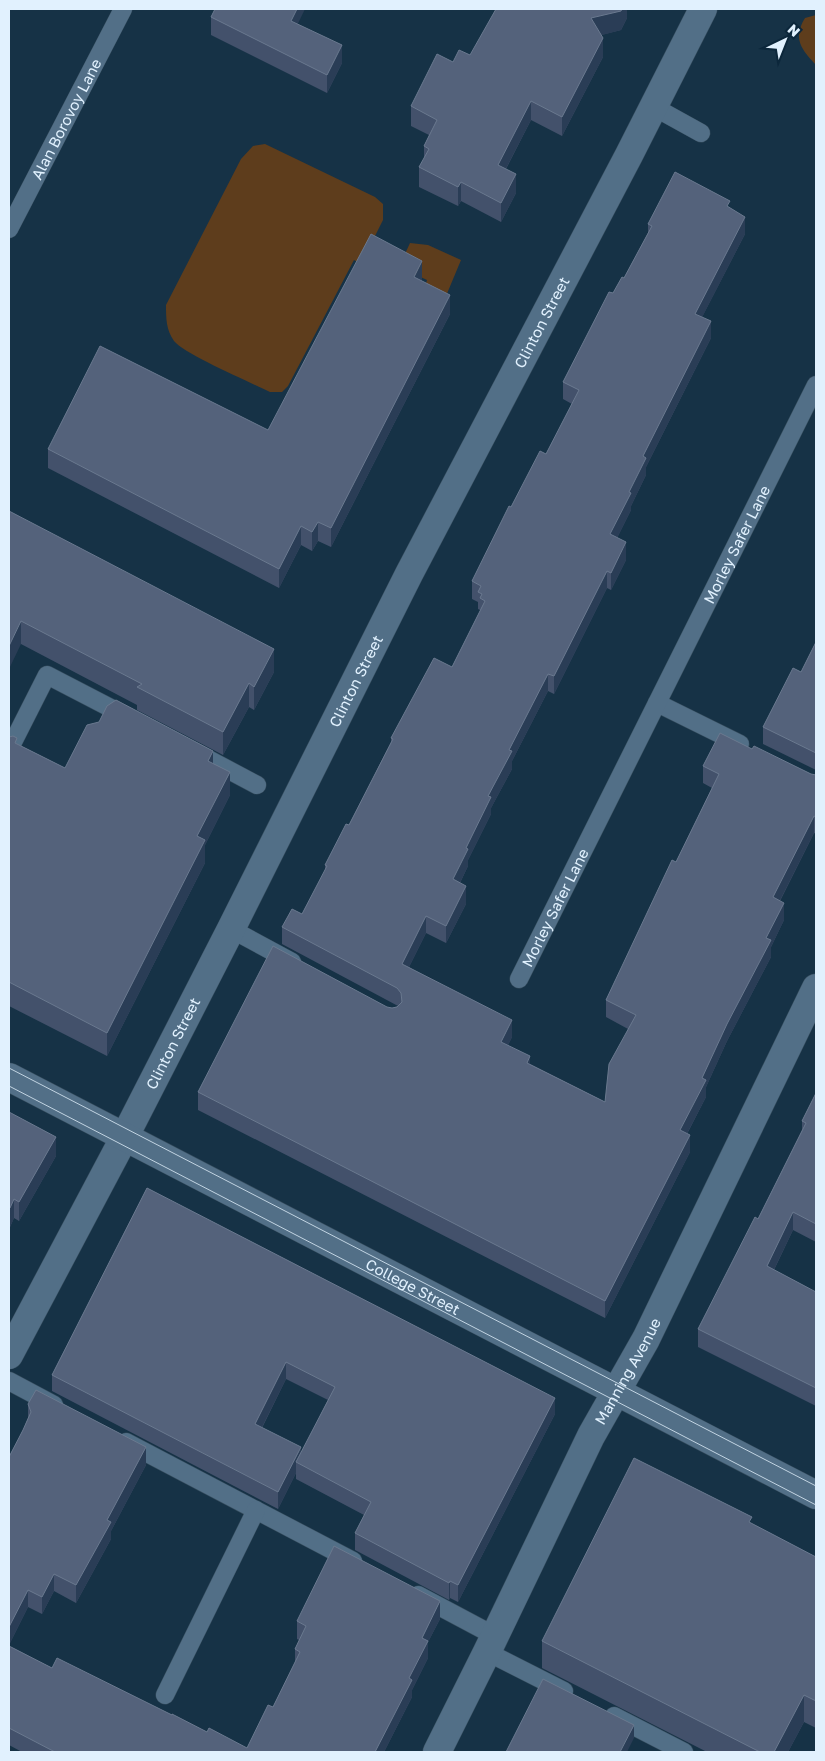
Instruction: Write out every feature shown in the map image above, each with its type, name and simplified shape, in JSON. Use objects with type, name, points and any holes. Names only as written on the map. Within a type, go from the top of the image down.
[{"type":"street","name":"Clinton Street","points":[[9,1355],[124,1138],[409,574],[654,108],[703,9]]},
{"type":"street","name":"Manning Avenue","points":[[437,1752],[591,1436],[646,1339],[816,988]]},
{"type":"street","name":"College Street","points":[[9,1077],[816,1496]]},
{"type":"lane","name":"Alan Borovoy Lane","points":[[9,229],[123,9]]},
{"type":"lane","points":[[654,108],[702,133]]},
{"type":"lane","name":"Morley Safer Lane","points":[[519,979],[816,385]]},
{"type":"lane","points":[[9,750],[47,676],[97,708],[144,726]]},
{"type":"lane","points":[[658,702],[754,751]]},
{"type":"lane","points":[[178,744],[257,785]]},
{"type":"lane","points":[[231,929],[305,969]]},
{"type":"lane","points":[[9,1381],[65,1410]]},
{"type":"lane","points":[[108,1433],[370,1569]]},
{"type":"lane","points":[[165,1695],[256,1510]]},
{"type":"lane","points":[[405,1588],[579,1699]]},
{"type":"lane","points":[[597,1708],[684,1752]]},
{"type":"shaded area","points":[[816,15],[816,65],[800,44],[799,32],[805,18]]},
{"type":"shaded area","points":[[265,144],[375,197],[383,204],[383,220],[361,264],[354,260],[288,386],[282,392],[270,392],[180,347],[169,333],[166,319],[166,305],[241,159],[253,146]]},
{"type":"shaded area","points":[[410,243],[428,245],[461,260],[446,296],[425,287],[427,280],[399,267]]},
{"type":"building","points":[[215,9],[297,9],[291,21],[342,45],[327,75],[211,17]]},
{"type":"building","points":[[496,9],[622,9],[621,11],[591,18],[603,38],[562,117],[531,101],[498,165],[516,174],[501,203],[461,182],[458,187],[419,167],[429,149],[424,146],[437,120],[411,106],[437,54],[453,62],[459,50],[470,55]]},
{"type":"building","points":[[675,172],[730,201],[727,206],[745,217],[695,314],[711,321],[643,456],[646,458],[610,534],[626,542],[611,573],[607,571],[554,676],[548,674],[509,750],[512,751],[488,796],[491,797],[453,879],[466,886],[446,926],[426,916],[402,964],[512,1020],[501,1042],[530,1056],[527,1063],[605,1102],[609,1064],[636,1015],[606,1000],[672,860],[676,862],[719,774],[703,766],[720,733],[752,749],[754,746],[816,775],[816,817],[814,816],[773,897],[784,903],[766,938],[771,940],[727,1024],[702,1078],[706,1080],[680,1130],[690,1135],[605,1301],[198,1092],[273,946],[387,1007],[397,1007],[402,1002],[401,993],[397,988],[282,927],[292,909],[302,914],[346,824],[349,825],[393,739],[391,738],[434,658],[452,667],[485,601],[480,598],[482,594],[478,592],[481,586],[472,581],[509,506],[511,507],[540,451],[546,454],[579,390],[563,382],[609,292],[613,293],[622,277],[624,278],[652,226],[648,224]]},
{"type":"building","points":[[371,234],[422,261],[414,277],[450,295],[331,528],[318,522],[312,532],[301,526],[279,569],[48,449],[100,346],[268,430]]},
{"type":"building","points":[[9,511],[274,649],[254,687],[249,683],[223,732],[137,687],[142,684],[21,621],[9,646]]},
{"type":"building","points":[[816,642],[816,753],[763,727],[793,668],[801,672]]},
{"type":"building","points":[[116,700],[213,751],[208,761],[230,772],[197,836],[205,840],[107,1033],[9,982],[9,737],[17,738],[15,743],[65,768],[87,725],[99,722],[107,706]]},
{"type":"building","points":[[816,1093],[816,1224],[793,1212],[767,1266],[816,1292],[816,1388],[698,1329],[755,1217],[758,1219],[806,1123],[802,1121]]},
{"type":"building","points":[[9,1112],[56,1137],[19,1202],[14,1199],[10,1208],[9,1208]]},
{"type":"building","points":[[147,1188],[555,1398],[458,1585],[450,1581],[449,1583],[355,1533],[371,1502],[296,1462],[335,1387],[286,1362],[255,1424],[301,1447],[278,1492],[52,1375]]},
{"type":"building","points":[[36,1390],[146,1447],[107,1520],[111,1522],[76,1585],[54,1574],[42,1597],[28,1590],[9,1627],[9,1457],[31,1412],[28,1404]]},
{"type":"building","points":[[634,1458],[752,1517],[749,1522],[816,1557],[816,1701],[804,1695],[774,1752],[760,1752],[542,1641]]},
{"type":"building","points":[[334,1546],[440,1601],[422,1638],[428,1641],[409,1678],[412,1680],[375,1752],[55,1752],[9,1728],[9,1646],[52,1668],[57,1658],[207,1732],[209,1728],[247,1748],[268,1705],[273,1707],[300,1652],[295,1649],[306,1626],[297,1621]]},
{"type":"building","points":[[543,1679],[634,1725],[620,1752],[506,1752]]},
{"type":"tram line","points":[[9,1068],[816,1486]]},
{"type":"tram line","points":[[9,1086],[816,1505]]}]
